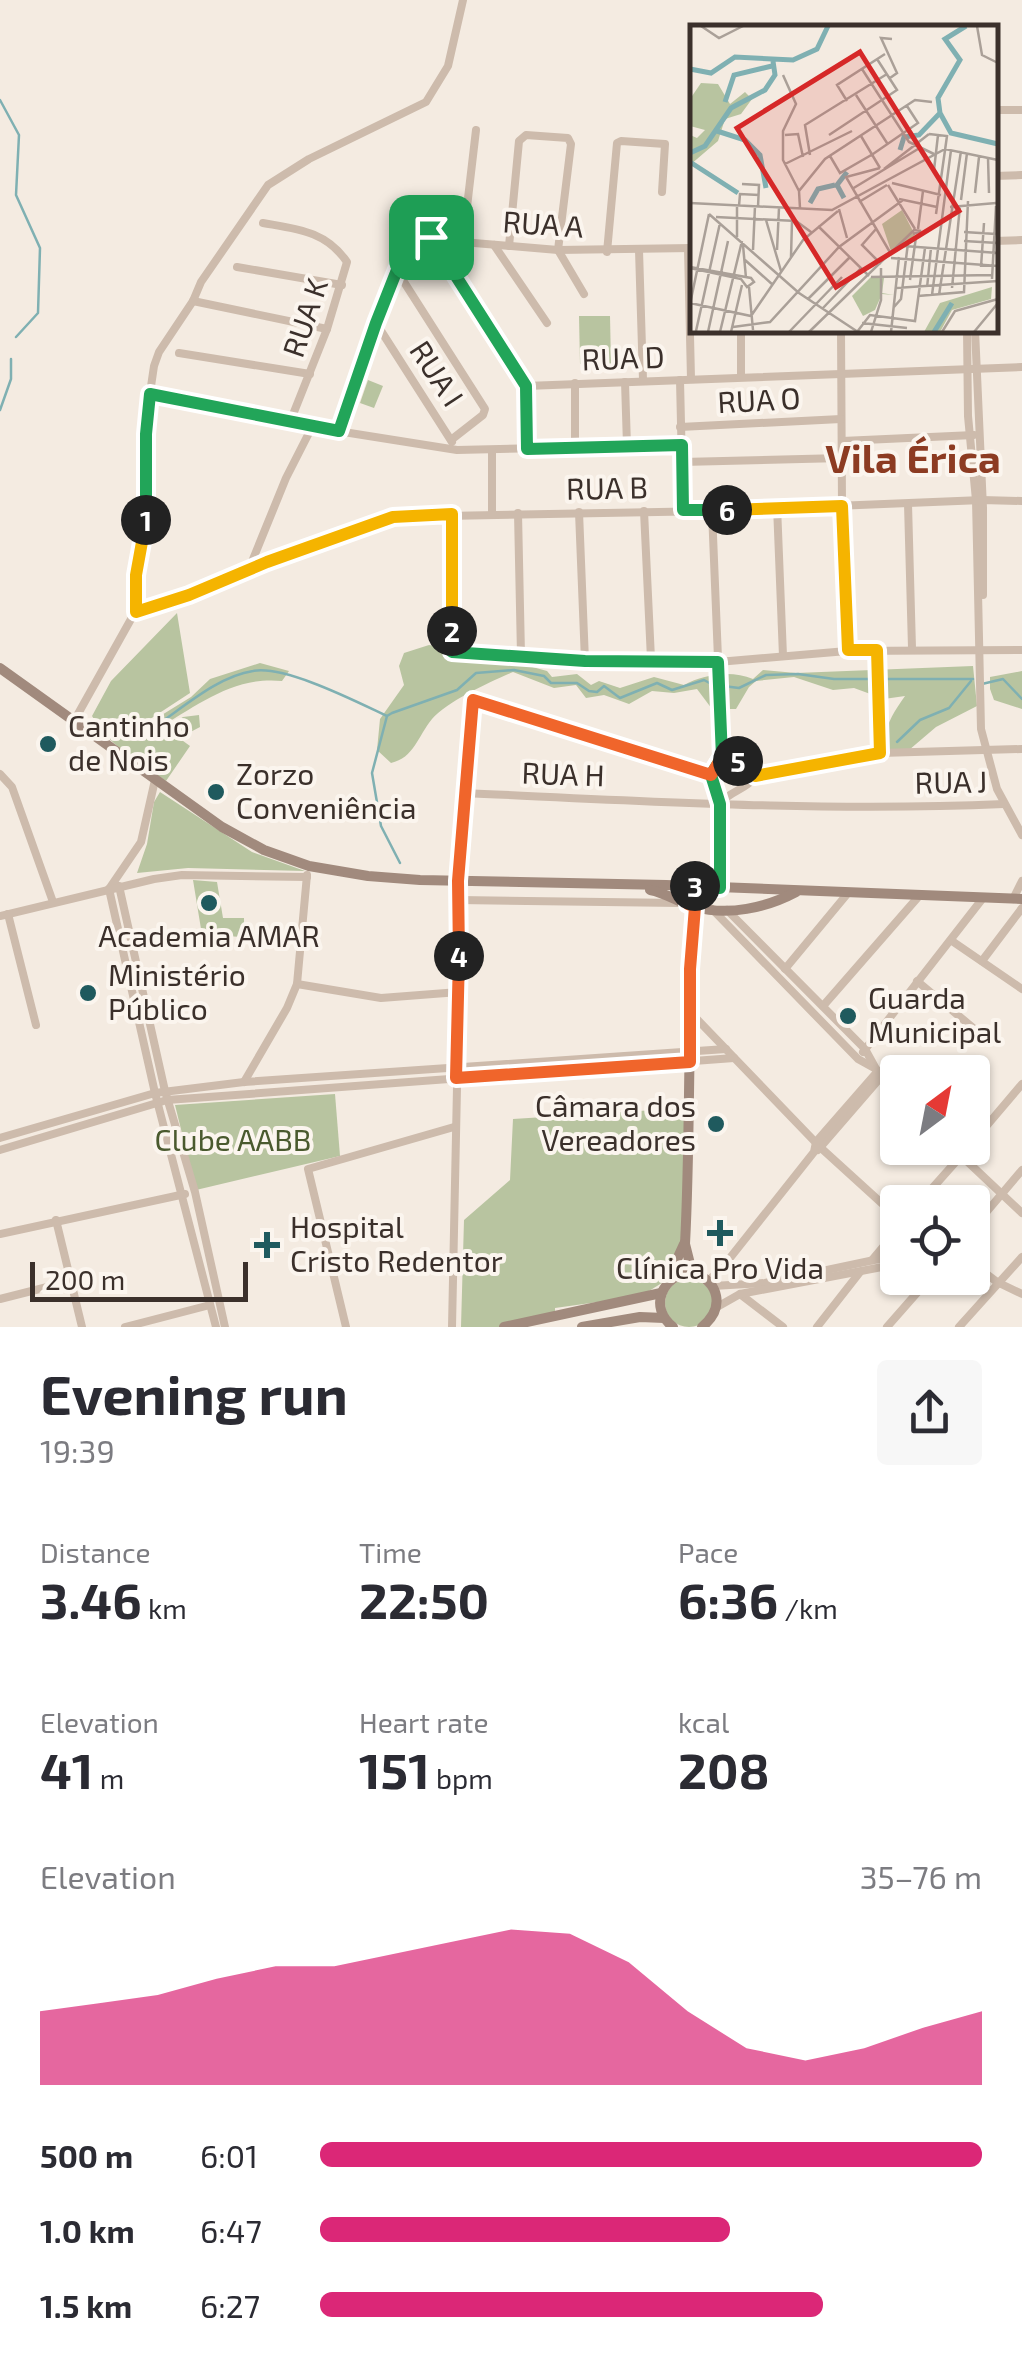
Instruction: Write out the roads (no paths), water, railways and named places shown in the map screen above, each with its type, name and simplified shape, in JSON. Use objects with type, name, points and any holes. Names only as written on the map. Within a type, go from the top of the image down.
[{"type":"main road","points":[[0,668],[154,780],[246,841],[308,872],[1019,902]]},
{"type":"main road","points":[[629,886],[662,892],[689,905],[712,910],[758,907],[798,892]]},
{"type":"main road","points":[[690,886],[692,1014],[685,1244],[692,1272]]},
{"type":"main road","points":[[669,1325],[660,1309],[663,1289],[685,1244]]},
{"type":"main road","points":[[504,1327],[663,1289],[678,1275],[692,1272],[711,1283],[717,1306],[702,1327]]},
{"type":"main road","points":[[582,1327],[640,1317],[669,1325]]},
{"type":"street","points":[[74,722],[136,612],[136,575],[148,504],[146,434],[156,359],[201,282],[268,185],[309,159],[426,102],[446,71],[463,0]]},
{"type":"street","points":[[463,240],[476,130]]},
{"type":"street","points":[[509,246],[519,141],[526,135],[568,138],[571,142],[558,250],[584,294]]},
{"type":"street","points":[[607,252],[617,144],[664,144],[662,192]]},
{"type":"street","points":[[997,176],[1022,174]]},
{"type":"street","name":"RUA K","points":[[263,223],[314,232],[347,262],[327,329],[290,422]]},
{"type":"street","points":[[339,431],[408,242],[431,237],[526,386],[527,449]]},
{"type":"street","name":"RUA A","points":[[431,237],[558,250],[690,248]]},
{"type":"street","points":[[997,241],[1022,240]]},
{"type":"street","points":[[494,245],[547,323]]},
{"type":"street","points":[[690,248],[690,380]]},
{"type":"street","points":[[638,250],[643,380]]},
{"type":"street","points":[[238,267],[342,285]]},
{"type":"street","points":[[397,271],[484,410],[483,416],[451,440]]},
{"type":"street","points":[[193,301],[327,329]]},
{"type":"street","name":"RUA I","points":[[376,323],[457,450]]},
{"type":"street","points":[[741,332],[741,376]]},
{"type":"street","points":[[841,332],[848,650]]},
{"type":"street","points":[[967,332],[979,500],[984,749],[1004,804],[1022,835]]},
{"type":"street","points":[[972,368],[976,332]]},
{"type":"street","points":[[178,353],[310,374]]},
{"type":"street","name":"RUA D","points":[[526,386],[1022,367]]},
{"type":"street","points":[[680,380],[683,510]]},
{"type":"street","points":[[625,382],[626,446]]},
{"type":"street","points":[[575,383],[575,447]]},
{"type":"street","points":[[150,394],[457,450],[682,445]]},
{"type":"street","name":"RUA O","points":[[680,428],[841,419]]},
{"type":"street","points":[[249,570],[312,426]]},
{"type":"street","points":[[842,441],[974,435]]},
{"type":"street","points":[[492,450],[492,514]]},
{"type":"street","points":[[682,462],[842,458]]},
{"type":"street","name":"RUA B","points":[[136,612],[393,517],[1022,501]]},
{"type":"street","points":[[908,504],[912,648]]},
{"type":"street","points":[[777,506],[784,656]]},
{"type":"street","points":[[644,511],[652,659]]},
{"type":"street","points":[[712,511],[722,757],[711,775],[720,804],[720,888]]},
{"type":"street","points":[[579,512],[585,661]]},
{"type":"street","points":[[518,513],[520,655]]},
{"type":"street","points":[[452,514],[452,652],[585,661],[718,662],[848,650],[980,646],[1022,650]]},
{"type":"street","points":[[877,650],[880,753]]},
{"type":"street","points":[[452,1327],[458,881],[473,700],[711,775]]},
{"type":"street","points":[[720,804],[724,797],[745,788],[755,776],[880,753],[1022,749]]},
{"type":"street","points":[[722,757],[745,764],[755,776]]},
{"type":"street","points":[[0,774],[12,787],[53,902]]},
{"type":"street","points":[[154,780],[141,842],[114,886],[182,1195],[225,1327]]},
{"type":"street","name":"RUA H","points":[[464,793],[720,804]]},
{"type":"street","name":"RUA J","points":[[720,804],[1004,804]]},
{"type":"street","points":[[36,1026],[4,915],[114,886],[182,875],[308,872],[296,984],[281,1019],[244,1082]]},
{"type":"street","points":[[982,961],[1019,902],[1022,881]]},
{"type":"street","points":[[785,969],[848,892]]},
{"type":"street","points":[[823,1006],[919,896]]},
{"type":"street","points":[[858,1059],[983,898]]},
{"type":"street","points":[[459,900],[689,905]]},
{"type":"street","points":[[712,910],[858,1059],[879,1072]]},
{"type":"street","points":[[727,910],[865,1048],[879,1072]]},
{"type":"street","points":[[952,941],[1022,989]]},
{"type":"street","points":[[917,982],[990,1042]]},
{"type":"street","points":[[296,984],[381,998],[459,992]]},
{"type":"street","points":[[692,1014],[817,1147],[880,1202]]},
{"type":"street","points":[[0,1150],[161,1096],[456,1078],[690,1058],[726,1050]]},
{"type":"street","points":[[0,1138],[89,1112],[244,1082],[456,1067],[734,1058]]},
{"type":"street","points":[[879,1072],[711,1283],[765,1283],[880,1259]]},
{"type":"street","points":[[990,1122],[1022,1084]]},
{"type":"street","points":[[161,1096],[194,1192],[216,1327]]},
{"type":"street","points":[[89,1112],[92,1122]]},
{"type":"street","points":[[346,1327],[308,1168],[454,1127]]},
{"type":"street","points":[[935,1185],[953,1165]]},
{"type":"street","points":[[971,1165],[1022,1213]]},
{"type":"street","points":[[990,1208],[1022,1170]]},
{"type":"street","points":[[0,1234],[194,1192]]},
{"type":"street","points":[[56,1220],[82,1327]]},
{"type":"street","points":[[871,1261],[880,1250]]},
{"type":"street","points":[[959,1327],[1022,1257]]},
{"type":"street","points":[[722,1268],[730,1286]]},
{"type":"street","points":[[717,1306],[740,1294],[880,1268]]},
{"type":"street","points":[[817,1327],[860,1272]]},
{"type":"street","points":[[990,1276],[1022,1294]]},
{"type":"street","points":[[0,1299],[71,1281]]},
{"type":"street","points":[[740,1294],[782,1327]]},
{"type":"street","points":[[887,1327],[915,1295]]},
{"type":"street","points":[[125,1327],[215,1304]]},
{"type":"waterway","points":[[0,100],[19,135],[16,195],[40,248],[38,313],[16,337]]},
{"type":"waterway","points":[[0,410],[11,379],[11,359]]},
{"type":"waterway","points":[[400,863],[381,826],[372,773],[387,716],[392,713],[457,690],[476,673],[514,670],[544,676],[551,683],[577,683],[589,691],[597,692],[604,686],[620,698],[657,683],[672,690],[704,680],[715,686]]},
{"type":"waterway","points":[[157,725],[215,685],[253,671],[302,679],[387,716]]},
{"type":"waterway","points":[[723,686],[739,688],[766,675],[798,674],[834,679],[973,679]]},
{"type":"waterway","points":[[982,684],[1003,679],[1022,699]]},
{"type":"waterway","points":[[897,742],[920,720],[949,708],[971,681]]},
{"type":"place","name":"Cantinho de Nois","points":[[48,744]]},
{"type":"place","name":"Zorzo Conveniência","points":[[216,792]]},
{"type":"place","name":"Academia AMAR","points":[[209,903]]},
{"type":"place","name":"Ministério Público","points":[[88,993]]},
{"type":"place","name":"Guarda Municipal","points":[[848,1016]]},
{"type":"place","name":"Câmara dos Vereadores","points":[[716,1124]]},
{"type":"place","name":"Clínica Pro Vida","points":[[720,1233]]},
{"type":"place","name":"Hospital Cristo Redentor","points":[[267,1245]]},
{"type":"district","name":"Vila Érica","points":[[913,459]]},
{"type":"park label","name":"Clube AABB","points":[[233,1141]]}]
